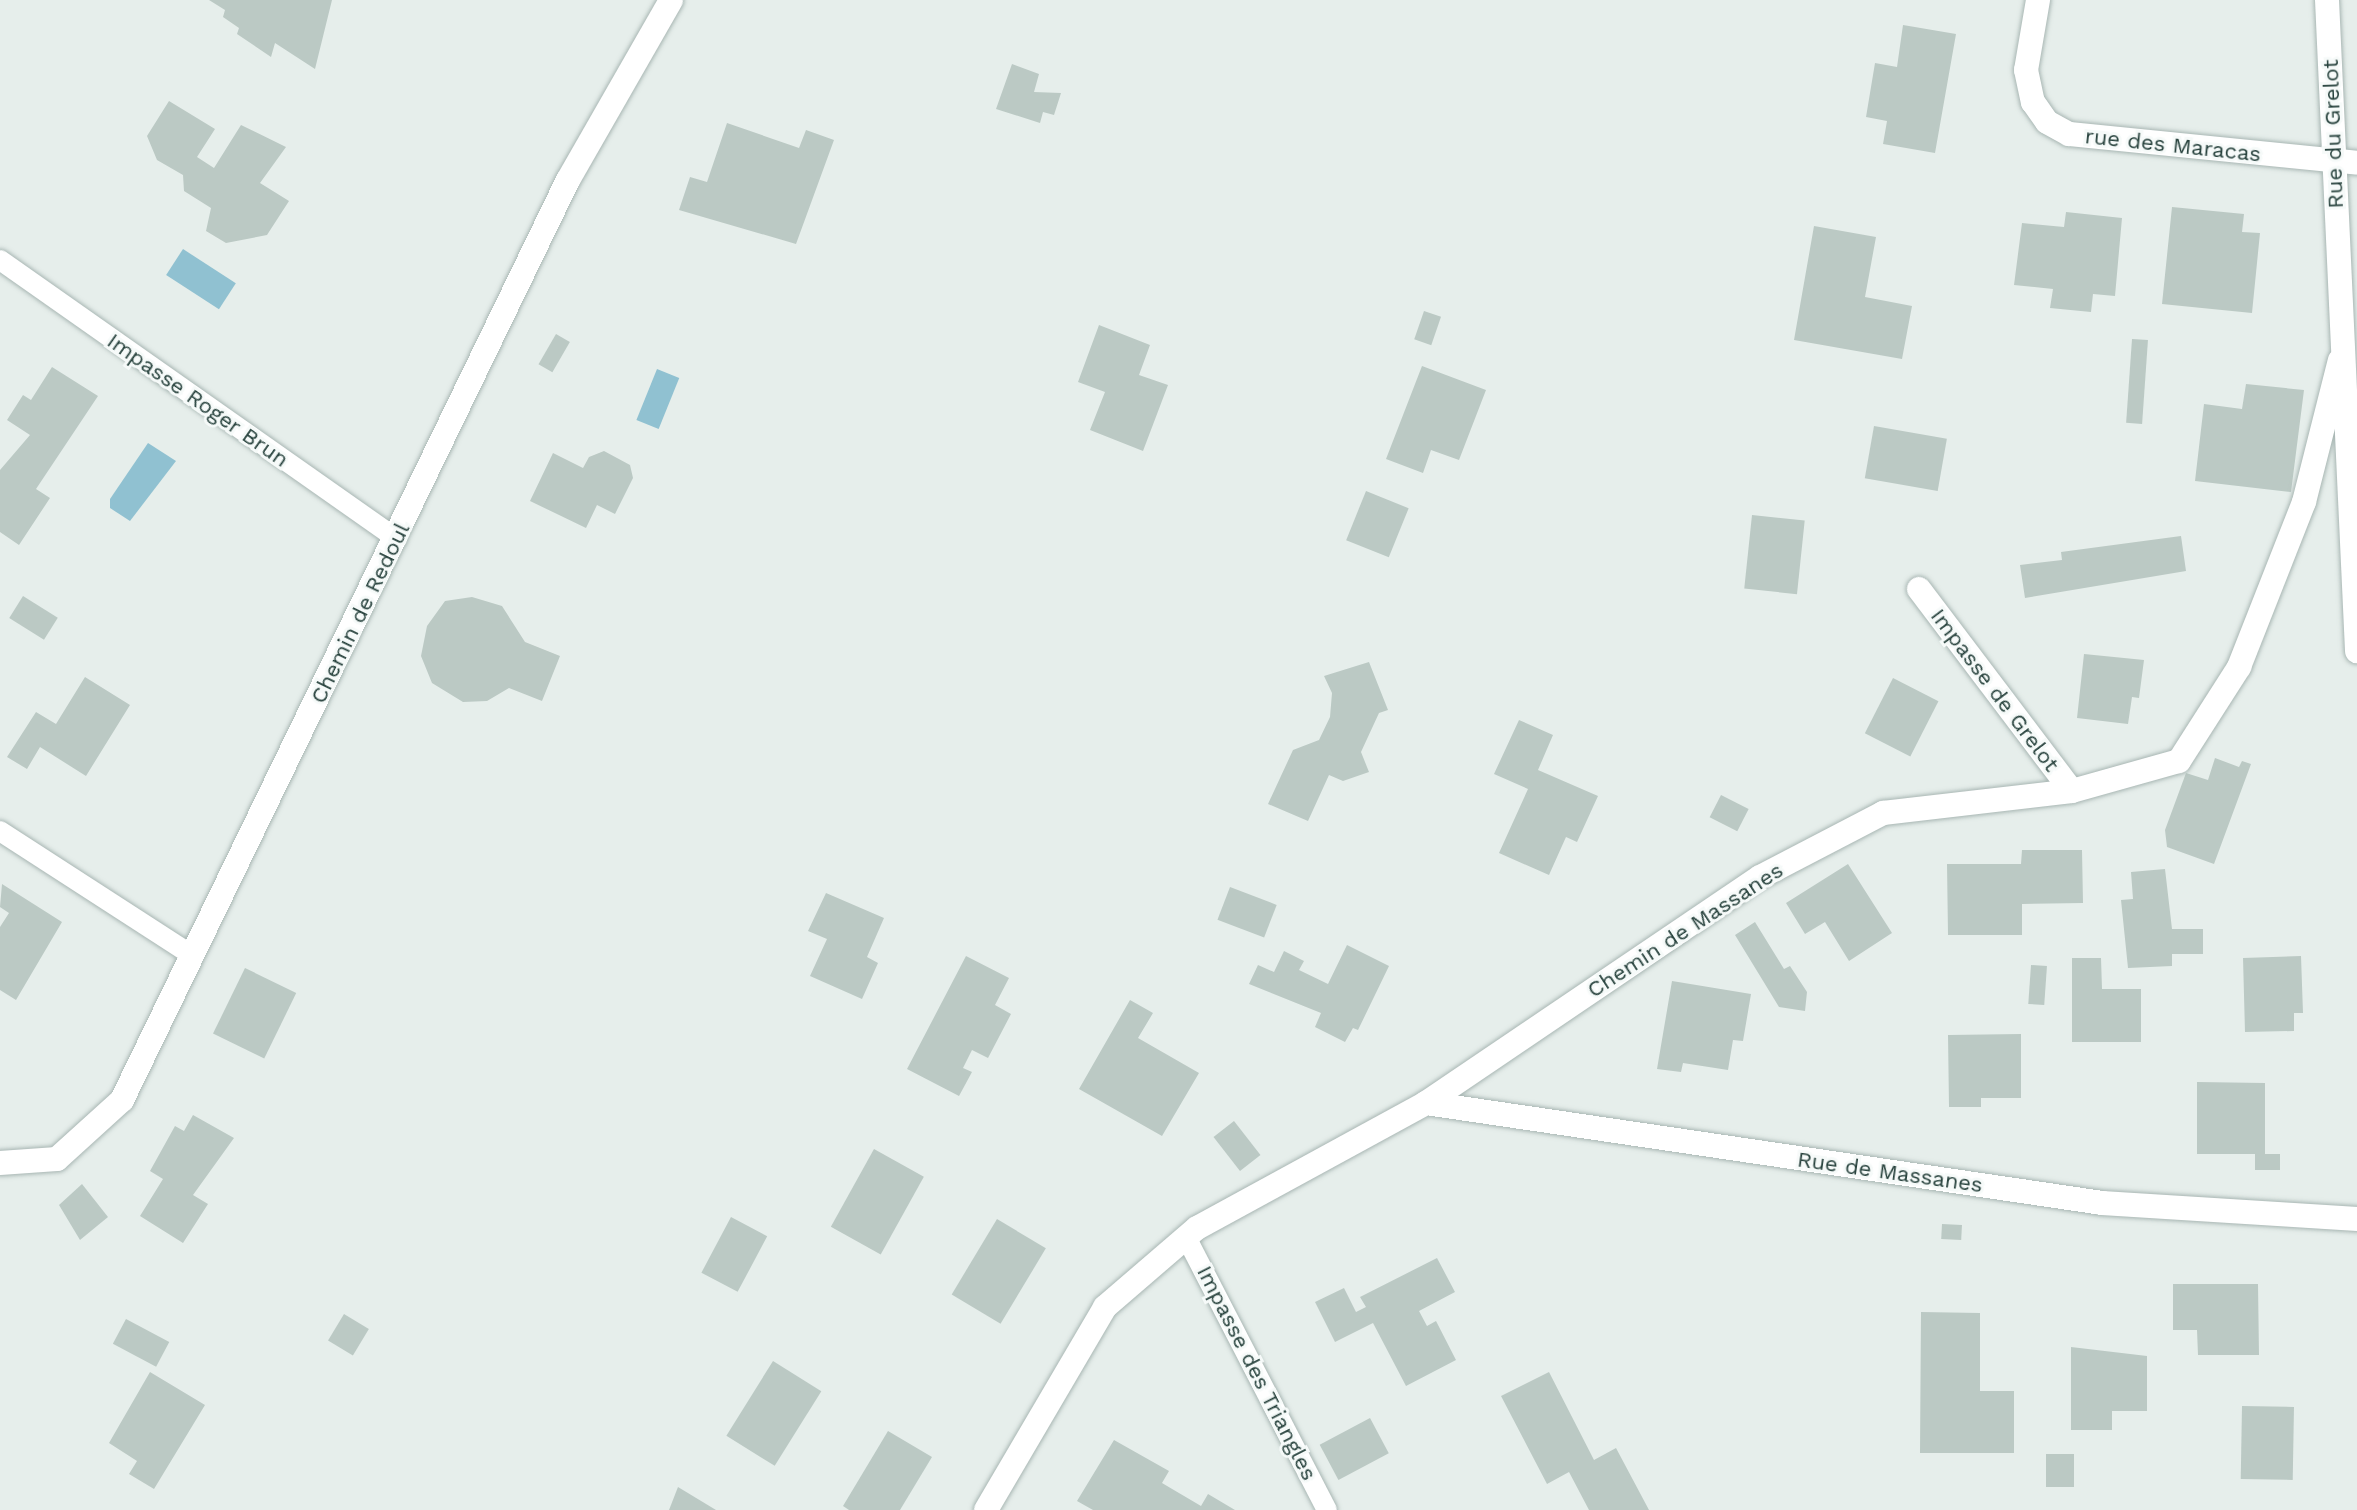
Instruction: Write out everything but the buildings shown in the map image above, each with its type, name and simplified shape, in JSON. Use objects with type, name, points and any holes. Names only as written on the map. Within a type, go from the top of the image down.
[{"type":"street","name":"Chemin de Redoul","points":[[0,1163],[57,1159],[122,1100],[397,539],[568,180],[671,0]]},
{"type":"street","name":"rue des Maracas","points":[[2038,0],[2026,70],[2033,102],[2047,122],[2069,134],[2345,162]]},
{"type":"street","name":"Rue du Grelot","points":[[2327,0],[2345,162],[2343,350],[2357,651]]},
{"type":"street","name":"Chemin de Massanes","points":[[986,1510],[1105,1307],[1186,1237],[1426,1103],[1760,877],[1883,813],[2072,791],[2179,761],[2239,667],[2304,502],[2343,350]]},
{"type":"street","name":"Impasse de Grelot","points":[[1919,589],[2072,791]]},
{"type":"street","name":"Rue de Massanes","points":[[1426,1103],[2102,1203],[2357,1219]]},
{"type":"lane","name":"Impasse Roger Brun","points":[[0,260],[397,539]]},
{"type":"lane","points":[[0,831],[193,956]]},
{"type":"lane","name":"Impasse des Triangles","points":[[1186,1237],[1327,1510]]},
{"type":"water","points":[[183,249],[236,283],[219,309],[166,275]]},
{"type":"water","points":[[657,369],[679,378],[659,429],[636,420]]},
{"type":"water","points":[[148,443],[176,461],[130,521],[110,508],[110,499]]}]
